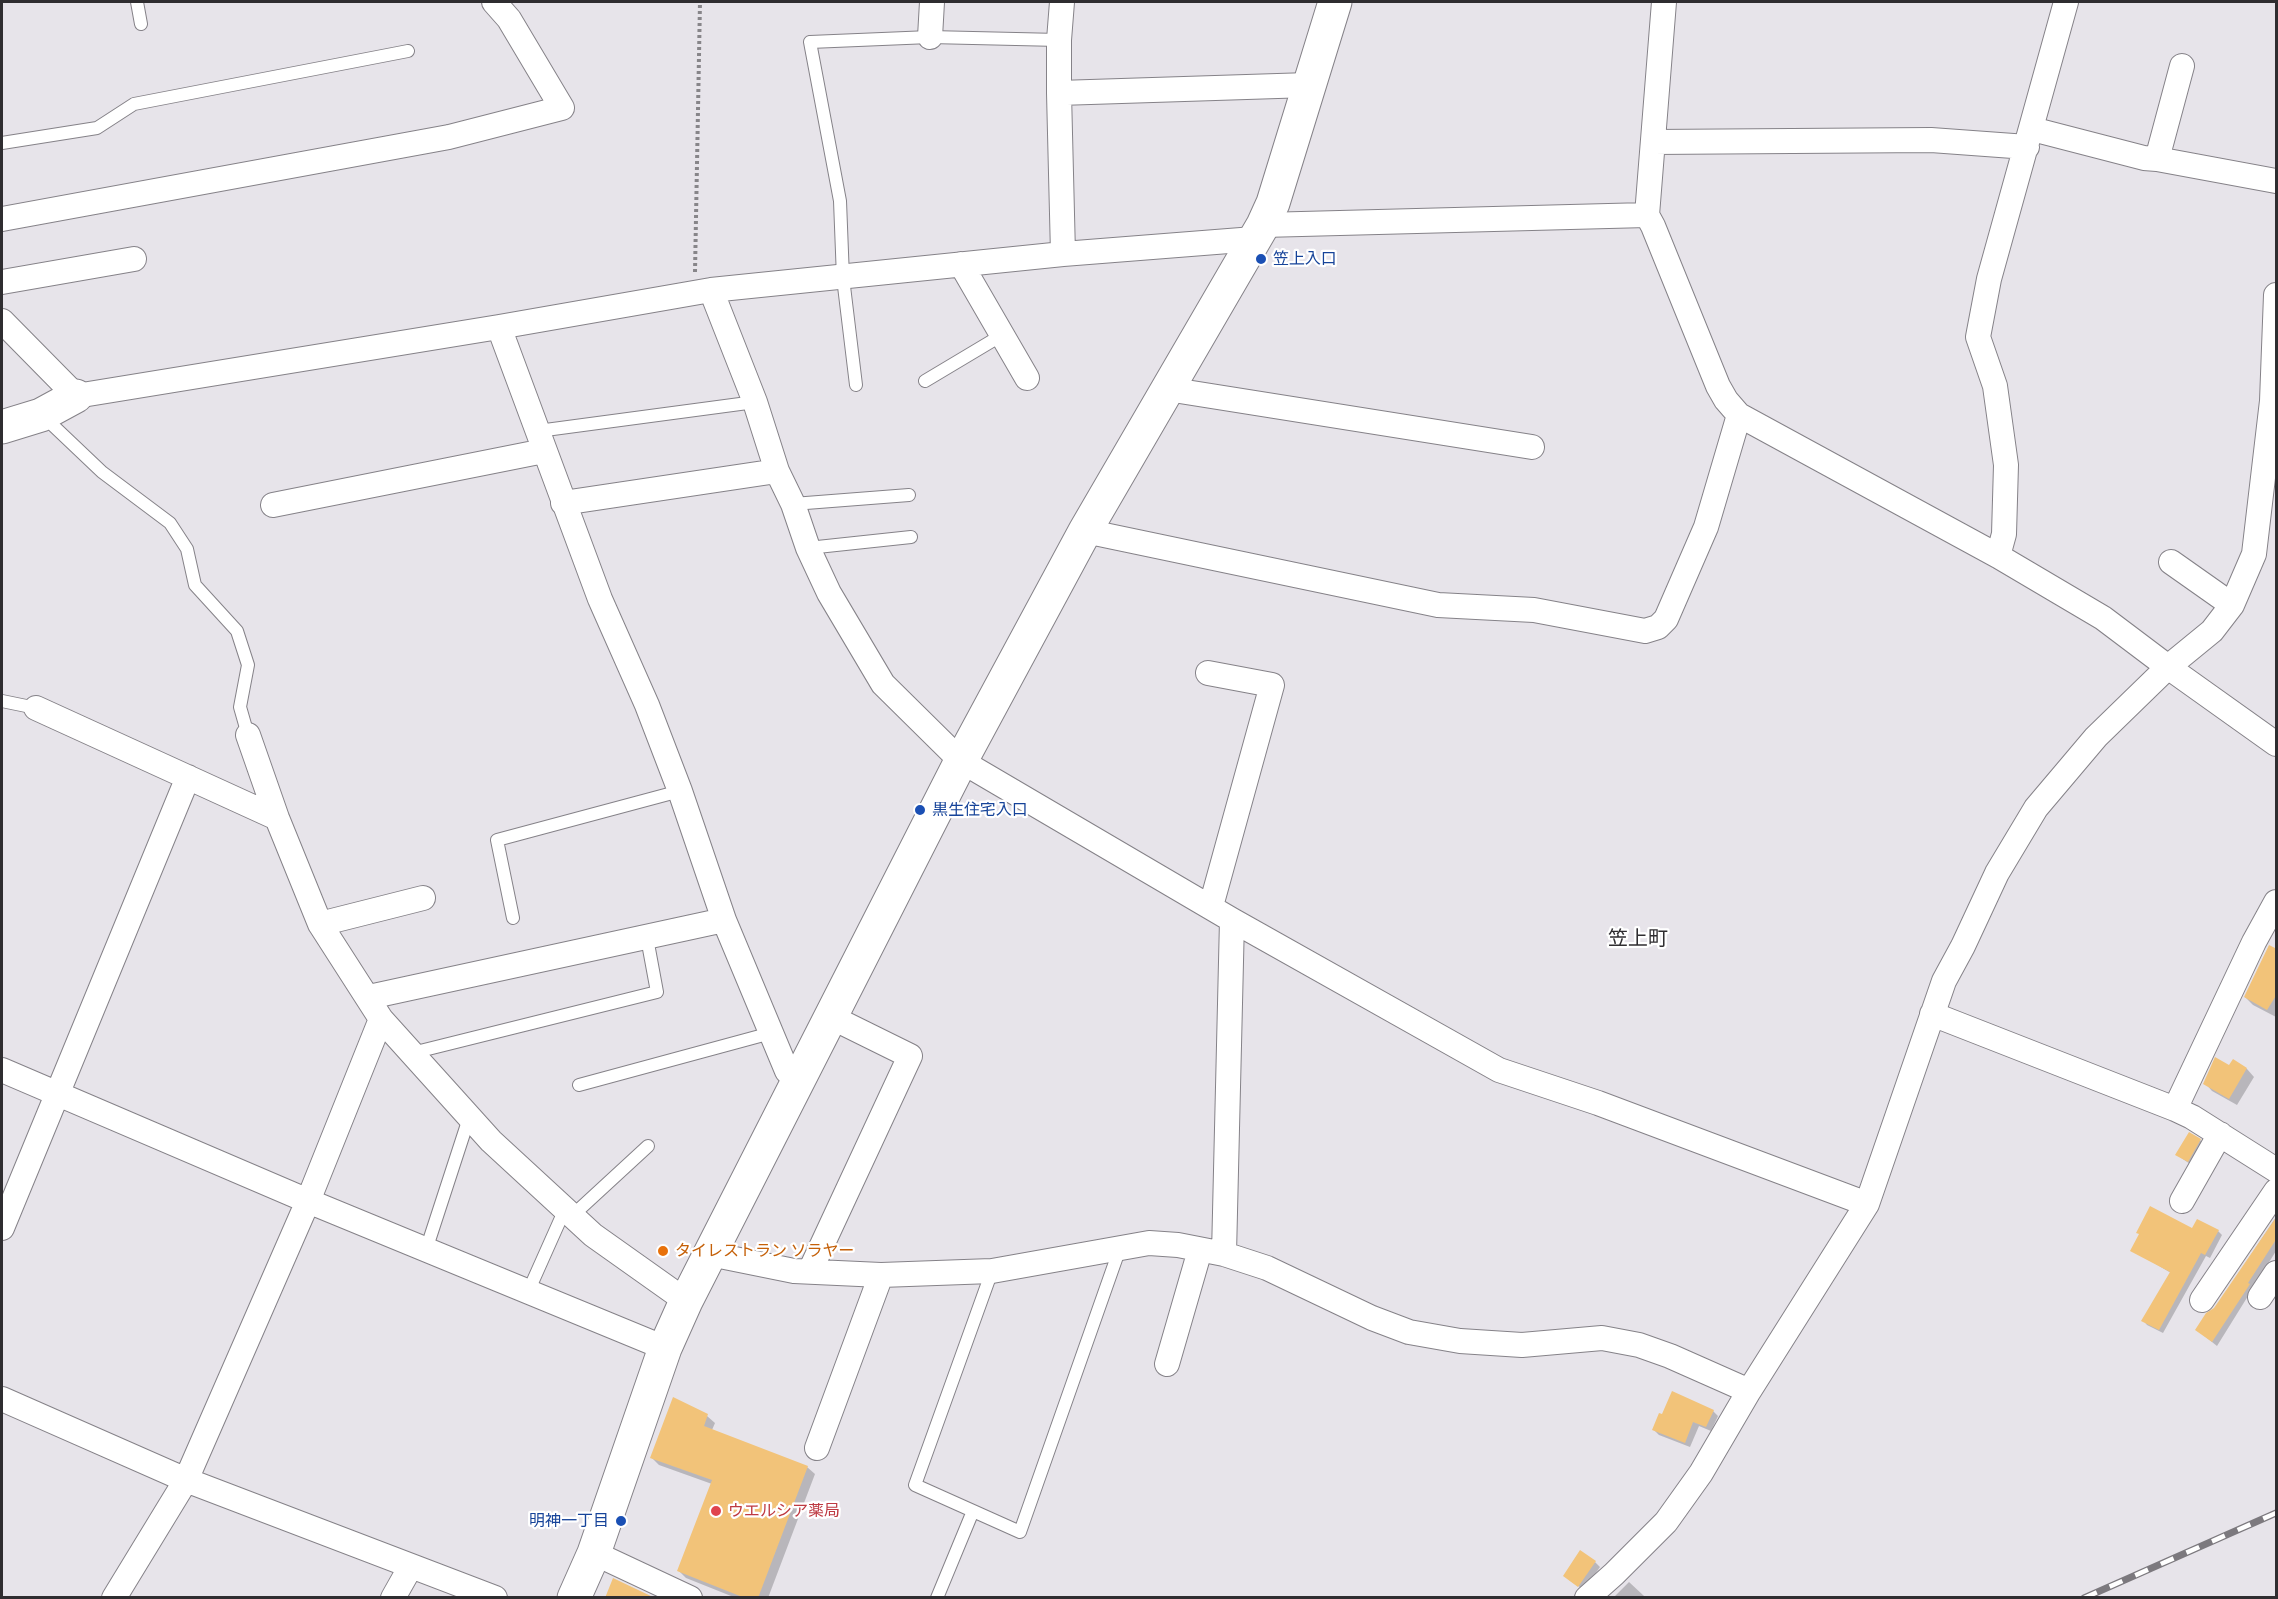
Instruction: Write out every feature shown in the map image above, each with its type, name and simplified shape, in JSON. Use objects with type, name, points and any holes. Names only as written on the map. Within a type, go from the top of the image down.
[{"type":"street","points":[[2,219],[449,137],[562,108],[509,19],[495,2]]},
{"type":"street","points":[[930,37],[932,2]]},
{"type":"street","points":[[1062,2],[1059,93],[1063,254]]},
{"type":"street","points":[[574,1598],[594,1552],[665,1348],[686,1301],[961,761],[1084,531],[1273,203],[1335,2]]},
{"type":"street","points":[[1664,2],[1647,215],[1718,386],[1739,415],[1998,556],[2103,618],[2277,744]]},
{"type":"street","points":[[1998,556],[2004,534],[2006,465],[1995,386],[1978,337],[1989,279],[2067,2]]},
{"type":"street","points":[[2157,159],[2182,66]]},
{"type":"street","points":[[1059,93],[1309,85]]},
{"type":"street","points":[[1653,142],[2030,138],[2277,181]]},
{"type":"street","points":[[2,427],[41,415],[76,396],[703,292],[1258,232],[1647,215]]},
{"type":"street","points":[[2,282],[135,259]]},
{"type":"street","points":[[961,264],[1027,378]]},
{"type":"street","points":[[703,292],[755,402],[777,471],[793,504],[808,548],[834,602],[883,684],[961,761],[1232,920],[1499,1070],[1598,1103],[1867,1204]]},
{"type":"street","points":[[1587,1598],[1666,1522],[1701,1473],[1749,1391],[1867,1204],[1944,981],[1997,873],[2036,808],[2096,736],[2168,667],[2212,632],[2232,605],[2254,554],[2271,401],[2277,295]]},
{"type":"street","points":[[2,321],[76,396]]},
{"type":"street","points":[[499,327],[600,599],[647,705],[680,791],[724,920],[787,1071],[799,1083]]},
{"type":"street","points":[[1167,389],[1532,447]]},
{"type":"street","points":[[1084,531],[1438,605],[1534,610],[1645,631],[1658,627],[1666,619],[1706,527],[1739,415]]},
{"type":"street","points":[[273,505],[541,441]]},
{"type":"street","points":[[563,503],[777,471]]},
{"type":"street","points":[[2171,562],[2232,605]]},
{"type":"street","points":[[1208,673],[1272,685],[1211,906]]},
{"type":"street","points":[[36,708],[277,818]]},
{"type":"street","points":[[248,735],[277,818],[320,924],[381,1019],[469,1118],[568,1212],[593,1235],[686,1301]]},
{"type":"street","points":[[2,1228],[188,777]]},
{"type":"street","points":[[320,924],[423,898]]},
{"type":"street","points":[[2175,1109],[2254,942],[2277,902]]},
{"type":"street","points":[[369,997],[724,920]]},
{"type":"street","points":[[1224,1254],[1232,920]]},
{"type":"street","points":[[1932,1014],[2175,1109],[2192,1117],[2277,1170]]},
{"type":"street","points":[[810,1270],[910,1056],[831,1017]]},
{"type":"street","points":[[114,1598],[186,1480],[308,1200],[381,1019]]},
{"type":"street","points":[[2,1070],[426,1250],[665,1348]]},
{"type":"street","points":[[2182,1201],[2220,1134]]},
{"type":"street","points":[[2202,1300],[2277,1191]]},
{"type":"street","points":[[710,1254],[794,1271],[881,1275],[992,1271],[1149,1243],[1224,1254],[1267,1268],[1372,1318],[1409,1332],[1460,1341],[1522,1345],[1602,1338],[1670,1356],[1749,1391]]},
{"type":"street","points":[[1167,1364],[1200,1250]]},
{"type":"street","points":[[2260,1297],[2277,1272]]},
{"type":"street","points":[[817,1448],[881,1275]]},
{"type":"street","points":[[2,1399],[186,1480],[495,1598]]},
{"type":"street","points":[[594,1552],[690,1598]]},
{"type":"street","points":[[393,1598],[411,1566]]},
{"type":"lane","points":[[137,2],[141,24]]},
{"type":"lane","points":[[856,385],[843,278],[840,201],[810,42],[930,37],[1059,40]]},
{"type":"lane","points":[[2,143],[97,128],[135,104],[408,51]]},
{"type":"lane","points":[[925,381],[1002,335]]},
{"type":"lane","points":[[541,441],[755,402]]},
{"type":"lane","points":[[41,415],[102,472],[170,523],[187,549],[195,585],[237,631],[248,665],[240,707],[248,735]]},
{"type":"lane","points":[[793,504],[909,495]]},
{"type":"lane","points":[[808,548],[911,537]]},
{"type":"lane","points":[[2,701],[36,708]]},
{"type":"lane","points":[[513,918],[497,840],[680,791]]},
{"type":"lane","points":[[412,1053],[657,992],[647,938]]},
{"type":"lane","points":[[579,1085],[771,1033]]},
{"type":"lane","points":[[426,1250],[469,1118]]},
{"type":"lane","points":[[528,1292],[568,1212],[648,1146]]},
{"type":"lane","points":[[992,1271],[915,1485],[1020,1532],[1120,1248]]},
{"type":"lane","points":[[938,1598],[973,1512]]},
{"type":"path","points":[[700,2],[703,292]]},
{"type":"building","points":[[2269,945],[2277,949],[2277,994],[2267,1010],[2244,997]]},
{"type":"building","points":[[2215,1057],[2229,1065],[2233,1059],[2247,1068],[2229,1099],[2203,1084]]},
{"type":"building","points":[[2189,1132],[2201,1139],[2188,1162],[2175,1155]]},
{"type":"building","points":[[2150,1206],[2192,1228],[2197,1219],[2219,1230],[2205,1255],[2201,1253],[2159,1330],[2141,1321],[2170,1272],[2130,1251],[2139,1234],[2136,1233]]},
{"type":"building","points":[[2277,1216],[2277,1238],[2212,1342],[2195,1330],[2206,1313],[2214,1308]]},
{"type":"building","points":[[1672,1391],[1714,1410],[1706,1427],[1693,1422],[1685,1443],[1652,1430]]},
{"type":"building","points":[[673,1397],[708,1414],[704,1426],[808,1466],[758,1598],[745,1598],[677,1571],[712,1480],[650,1458]]},
{"type":"building","points":[[1580,1550],[1596,1561],[1578,1587],[1563,1576]]},
{"type":"building","points":[[613,1578],[655,1598],[605,1598]]},
{"type":"railway","points":[[2084,1598],[2276,1513]]},
{"type":"place","name":"笠上入口","points":[[1261,259]]},
{"type":"place","name":"黒生住宅入口","points":[[920,810]]},
{"type":"place","name":"タイレストラン ソラヤー","points":[[663,1251]]},
{"type":"place","name":"ウエルシア薬局","points":[[716,1511]]},
{"type":"place","name":"明神一丁目","points":[[621,1521]]},
{"type":"district","name":"笠上町","points":[[1638,939]]}]
